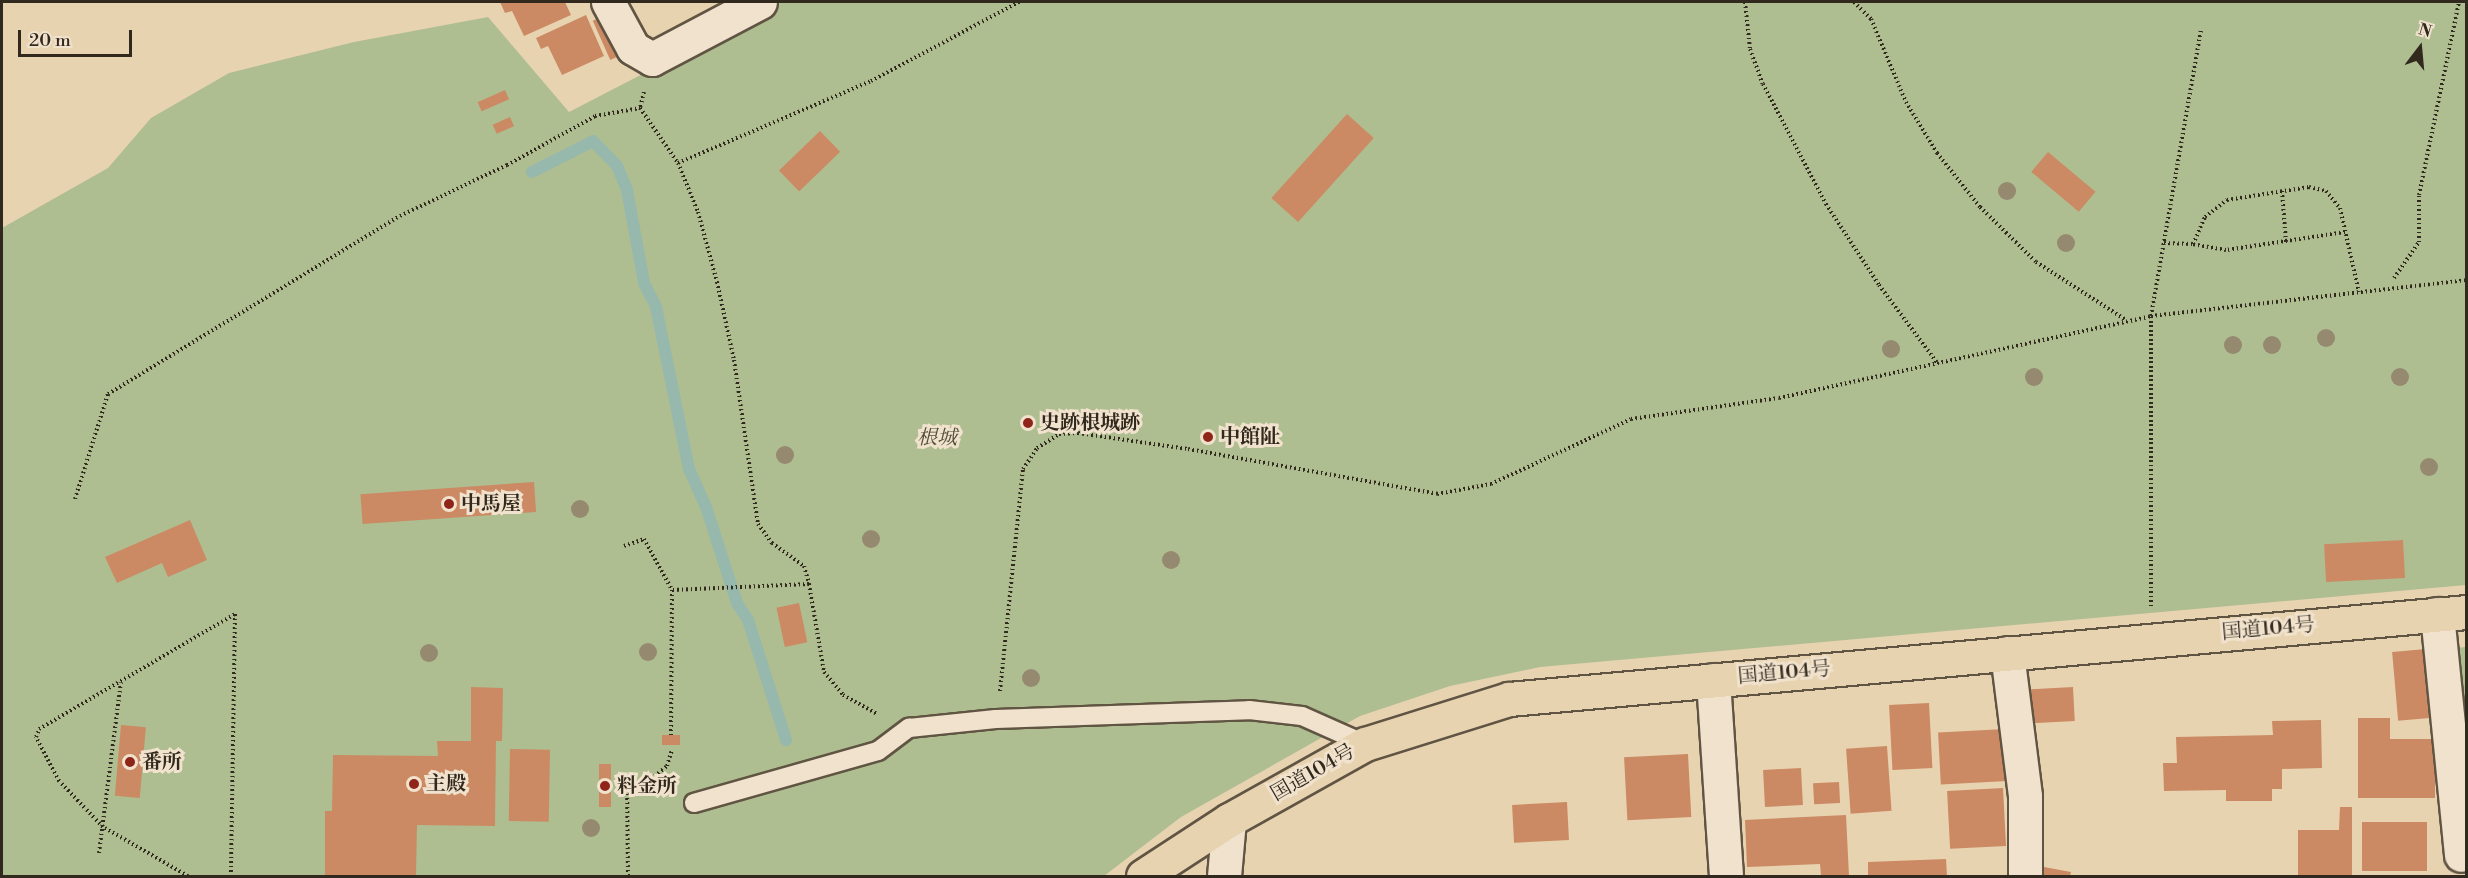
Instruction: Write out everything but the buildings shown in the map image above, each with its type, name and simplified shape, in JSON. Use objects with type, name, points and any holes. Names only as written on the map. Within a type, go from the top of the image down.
[{"type":"highway","name":"国道104号","points":[[1143,876],[1229,820],[1365,744],[1509,699],[2452,613]]},
{"type":"street","points":[[608,2],[633,48],[652,59],[760,2]]},
{"type":"street","points":[[2452,613],[2460,855]]},
{"type":"street","points":[[2007,653],[2025,796],[2025,876]]},
{"type":"street","points":[[1713,680],[1726,876]]},
{"type":"street","points":[[1224,876],[1229,820]]},
{"type":"lane","points":[[694,803],[878,751],[909,728],[996,719],[1249,710],[1302,716],[1365,744]]},
{"type":"path","points":[[678,163],[871,81],[1019,2]]},
{"type":"path","points":[[1745,2],[1750,49],[1763,84],[1826,204],[1879,285],[1938,364]]},
{"type":"path","points":[[1854,2],[1870,19],[1906,102],[1937,153],[1980,207],[2036,262],[2127,321]]},
{"type":"path","points":[[2394,279],[2419,242],[2419,195],[2459,2]]},
{"type":"path","points":[[2151,640],[2151,316],[2200,29]]},
{"type":"path","points":[[652,59],[640,108],[678,163],[698,212],[732,349],[758,524],[772,543],[804,566],[824,672],[843,695],[865,709],[909,728]]},
{"type":"path","points":[[75,499],[108,394],[400,216],[507,165],[595,116],[640,108]]},
{"type":"path","points":[[2193,244],[2205,217],[2227,200],[2309,187],[2326,191],[2340,208],[2359,292]]},
{"type":"path","points":[[2282,191],[2286,242]]},
{"type":"path","points":[[2164,243],[2193,244],[2226,250],[2346,232]]},
{"type":"path","points":[[996,719],[1023,469],[1037,448],[1059,434],[1078,433],[1188,449],[1437,494],[1491,484],[1631,419],[1779,398],[2151,316],[2466,280]]},
{"type":"path","points":[[624,546],[644,539],[672,590],[671,735]]},
{"type":"path","points":[[672,590],[809,584]]},
{"type":"path","points":[[188,876],[103,827],[59,781],[36,737],[39,729],[235,614],[231,876]]},
{"type":"path","points":[[99,853],[121,681]]},
{"type":"path","points":[[628,876],[627,785],[651,779],[667,766],[672,750]]},
{"type":"green space","name":"根城","points":[[782,2],[2466,2],[2466,585],[1540,667],[1450,686],[1360,716],[1181,817],[1104,876],[2,876],[2,228],[108,168],[151,118],[229,73],[354,42],[488,17],[569,112]]},
{"type":"green space","points":[[2466,647],[2466,784],[2454,648]]},
{"type":"waterway","points":[[532,172],[593,141],[617,166],[627,190],[644,283],[656,307],[689,469],[706,507],[737,603],[748,620],[786,740]]},
{"type":"place","name":"史跡根城跡","points":[[1028,423]]},
{"type":"place","name":"中館阯","points":[[1208,437]]},
{"type":"place","name":"中馬屋","points":[[449,504]]},
{"type":"place","name":"番所","points":[[130,762]]},
{"type":"place","name":"主殿","points":[[414,784]]},
{"type":"place","name":"料金所","points":[[605,786]]}]
